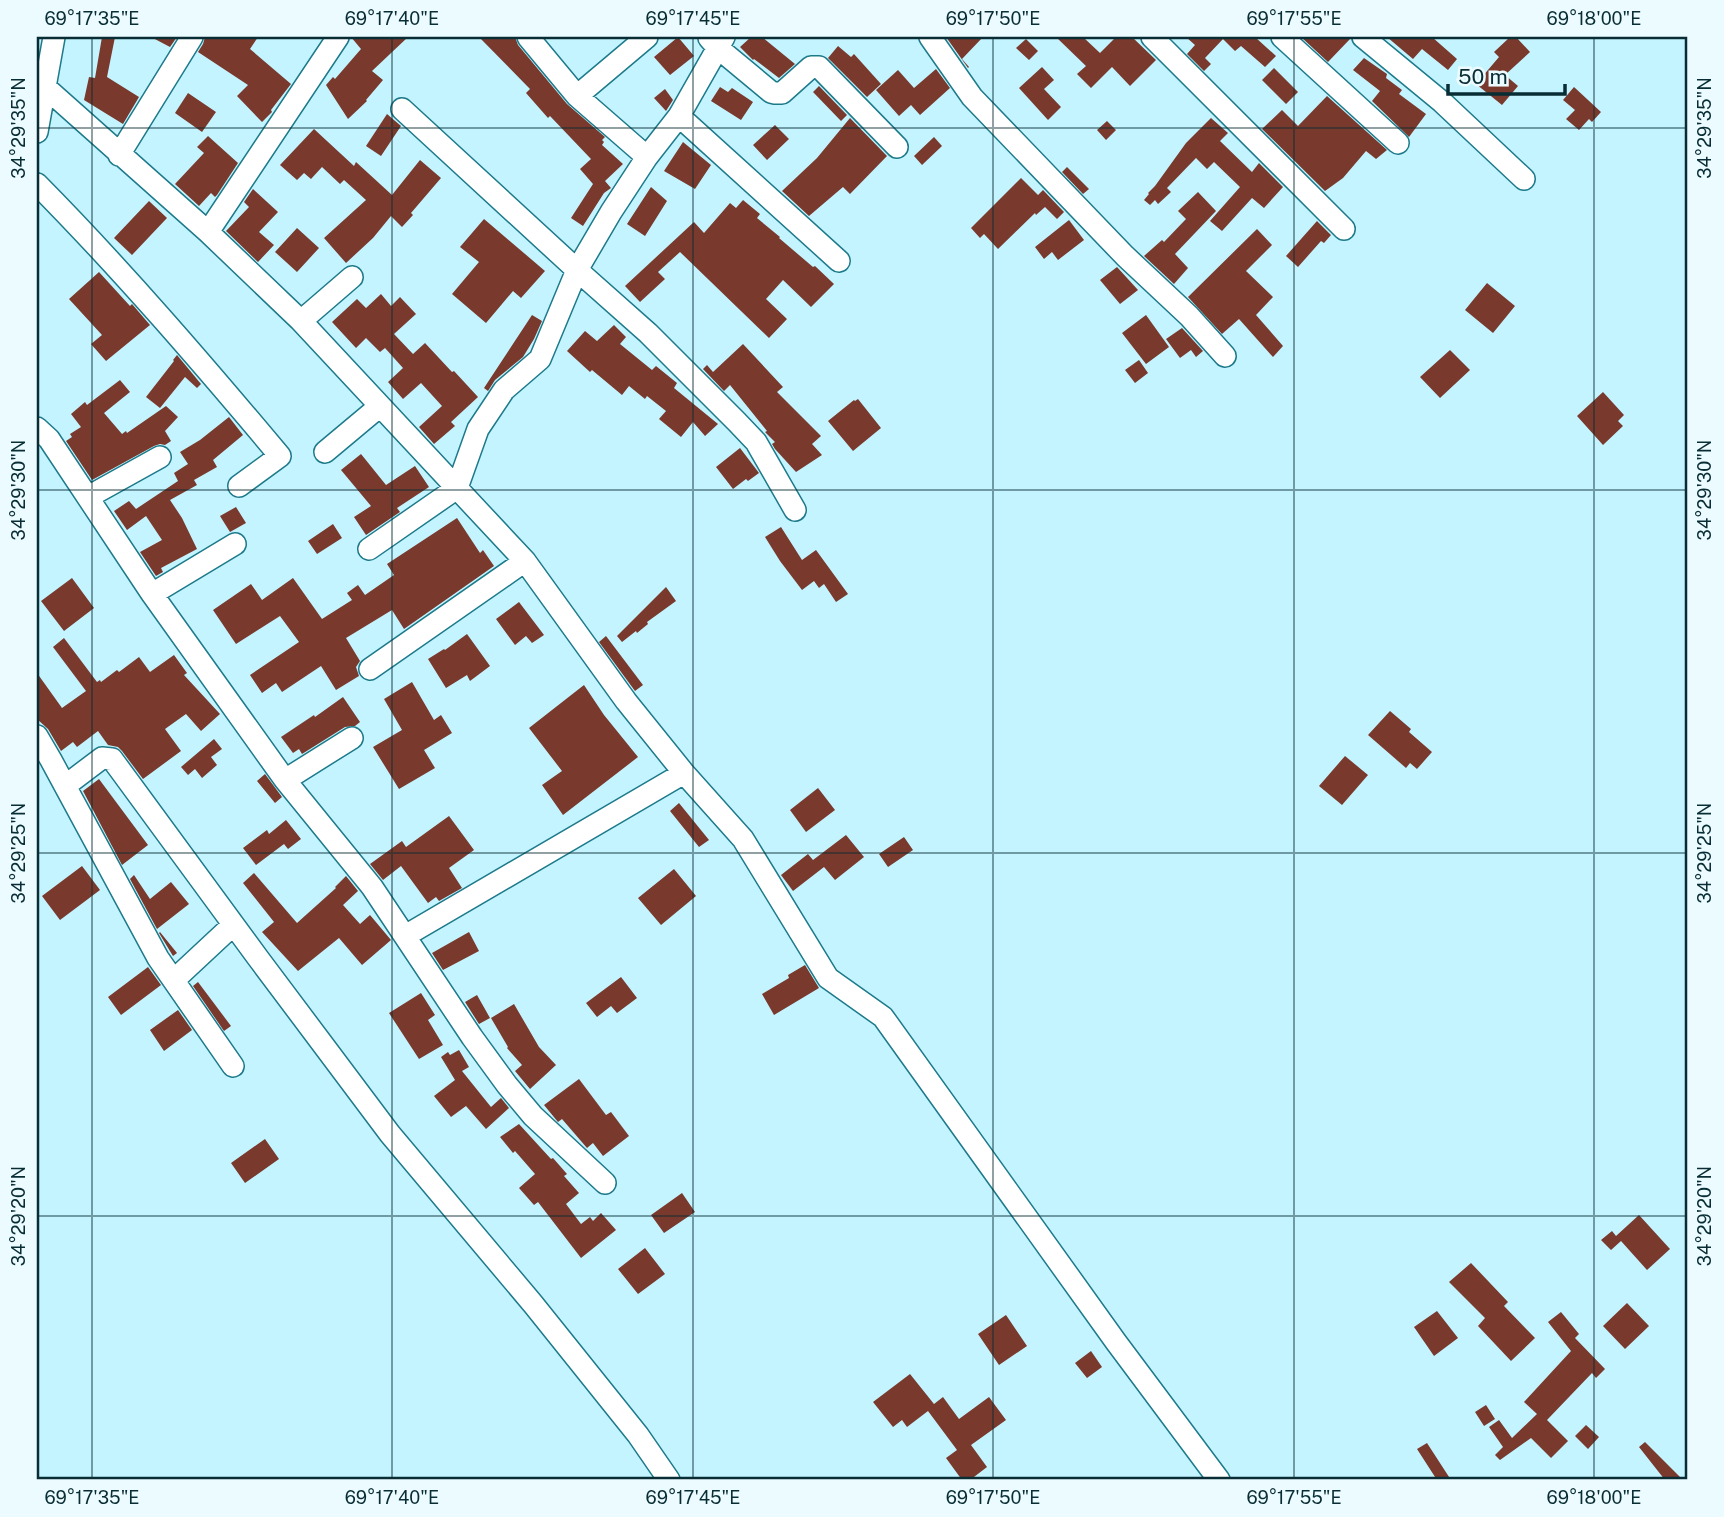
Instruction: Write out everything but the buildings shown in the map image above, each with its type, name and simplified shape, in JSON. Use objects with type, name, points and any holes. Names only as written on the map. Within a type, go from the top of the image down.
[{"type":"street","points":[[37,132],[41,88],[54,37]]},
{"type":"street","points":[[120,155],[192,37]]},
{"type":"street","points":[[208,232],[338,37]]},
{"type":"street","points":[[527,37],[577,96],[646,157]]},
{"type":"street","points":[[577,96],[647,37]]},
{"type":"street","points":[[930,37],[972,97],[1226,356]]},
{"type":"street","points":[[1152,37],[1344,229]]},
{"type":"street","points":[[1282,37],[1398,143]]},
{"type":"street","points":[[1363,37],[1442,102],[1524,179]]},
{"type":"street","points":[[369,550],[457,488],[478,429],[504,390],[540,359],[577,270],[646,157],[679,117],[716,40],[771,92],[782,93],[811,67],[819,67],[897,147]]},
{"type":"street","points":[[41,88],[208,232],[301,321],[525,561],[626,701],[684,773],[743,839],[828,978],[883,1017],[1116,1342],[1219,1480]]},
{"type":"street","points":[[402,109],[648,333],[756,442],[795,510]]},
{"type":"street","points":[[679,117],[839,261]]},
{"type":"street","points":[[37,184],[209,371],[281,456],[239,486]]},
{"type":"street","points":[[301,321],[352,277]]},
{"type":"street","points":[[325,452],[380,406]]},
{"type":"street","points":[[37,428],[49,439],[152,594],[285,780],[372,887],[472,1037],[507,1084],[533,1116],[604,1183]]},
{"type":"street","points":[[88,497],[160,457]]},
{"type":"street","points":[[152,594],[235,544]]},
{"type":"street","points":[[370,668],[525,561]]},
{"type":"street","points":[[37,736],[158,958],[233,1066]]},
{"type":"street","points":[[285,780],[352,738]]},
{"type":"street","points":[[65,786],[102,758],[112,759],[390,1134],[541,1314],[639,1436],[669,1480]]},
{"type":"street","points":[[405,936],[684,773]]},
{"type":"street","points":[[174,980],[233,925]]}]
